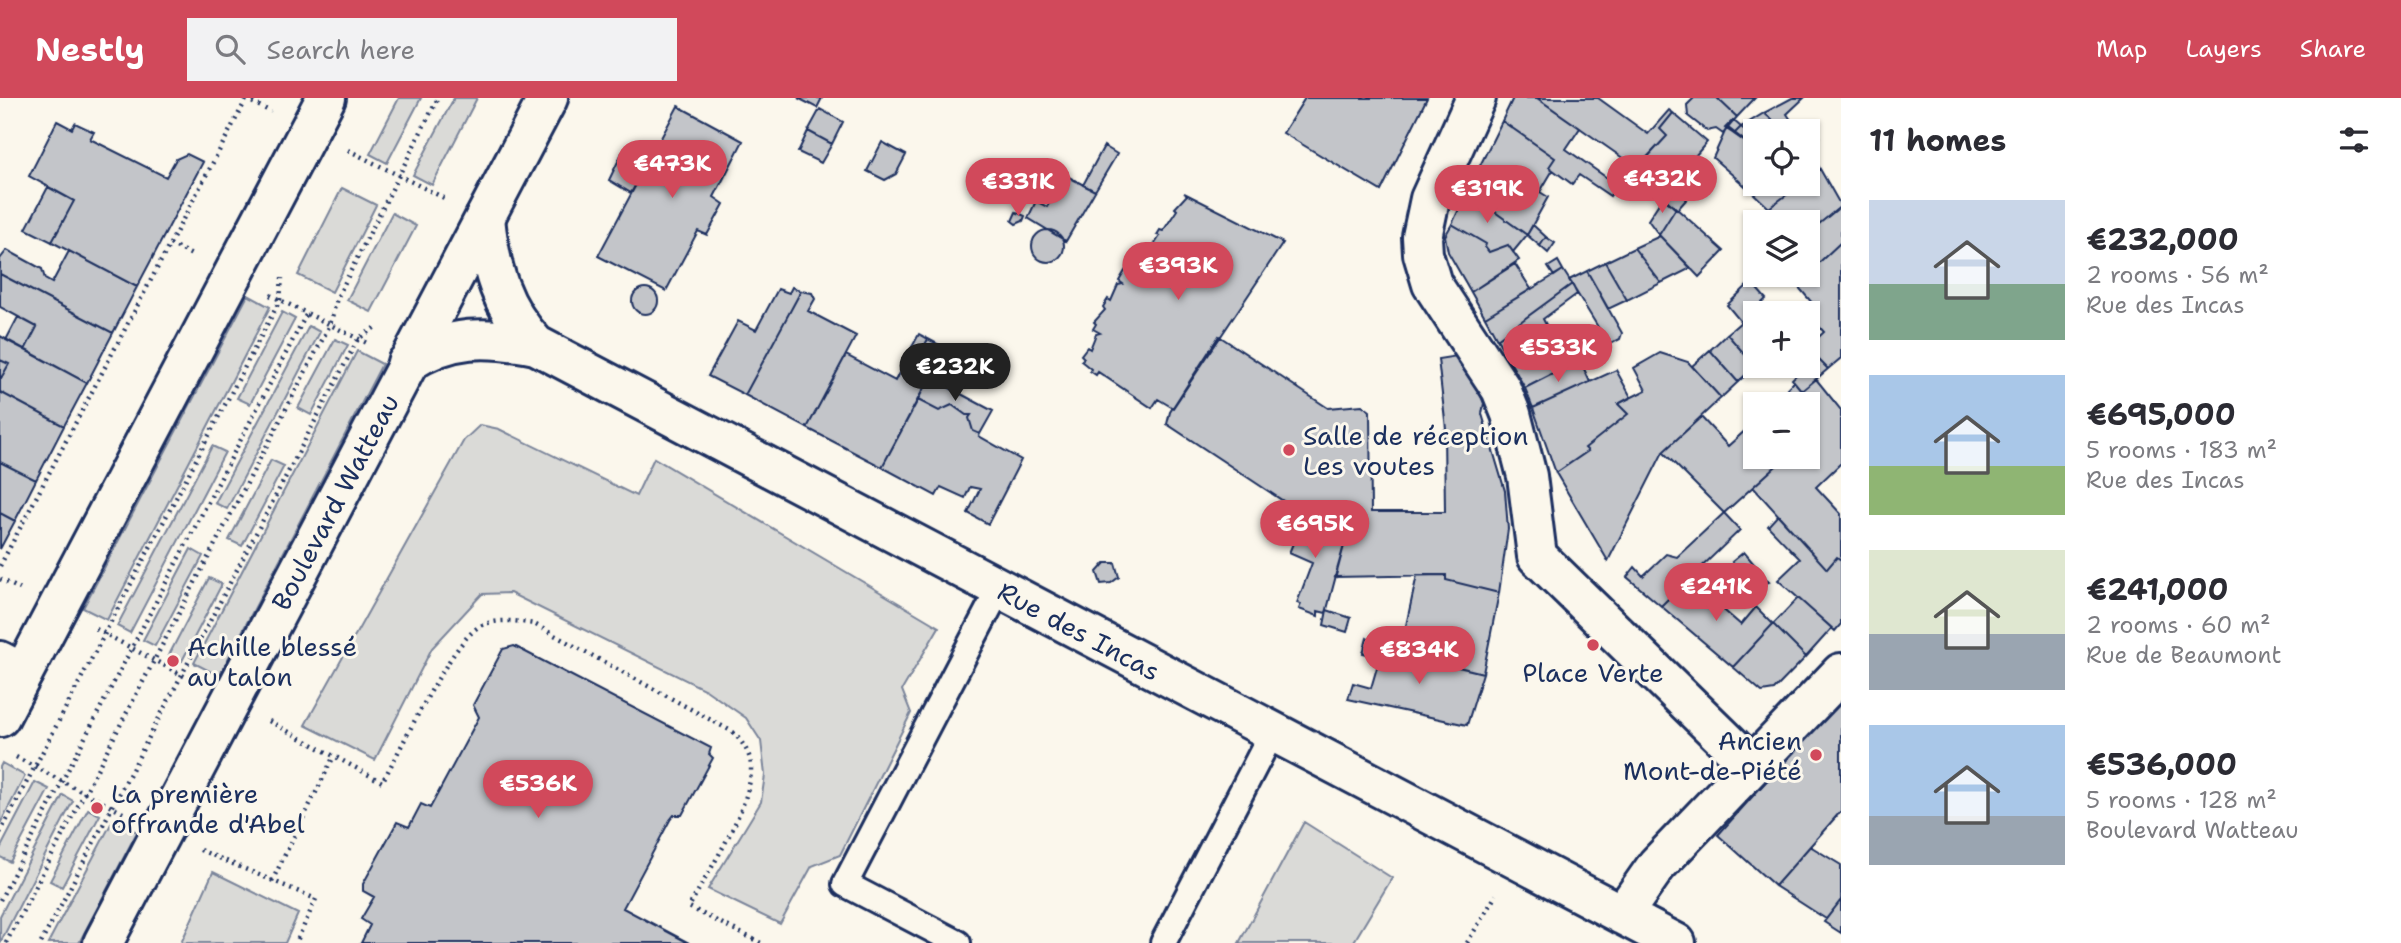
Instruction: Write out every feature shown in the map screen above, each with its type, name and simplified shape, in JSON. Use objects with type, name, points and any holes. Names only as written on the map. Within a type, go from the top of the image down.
[{"type":"street","name":"Boulevard Watteau","points":[[103,943],[548,98]]},
{"type":"street","points":[[1476,98],[1430,199],[1422,237],[1423,254],[1432,284],[1500,389],[1511,414],[1527,475],[1537,555],[1752,766]]},
{"type":"street","points":[[4,734],[12,667],[57,609],[318,114]]},
{"type":"street","points":[[485,218],[490,260],[503,298],[514,321],[536,345]]},
{"type":"street","points":[[407,363],[447,342],[493,339],[536,345]]},
{"type":"street","name":"Rue des Incas","points":[[536,345],[1622,915]]},
{"type":"street","points":[[1676,943],[1622,915],[1657,865],[1841,673]]},
{"type":"lane","points":[[958,943],[845,884],[999,589]]},
{"type":"lane","points":[[1163,943],[1272,733]]},
{"type":"path","points":[[0,566],[247,98]]},
{"type":"path","points":[[6,943],[330,325],[337,298],[397,174],[438,98]]},
{"type":"path","points":[[318,114],[397,174],[485,218]]},
{"type":"path","points":[[438,209],[443,198]]},
{"type":"path","points":[[0,834],[280,300],[283,269]]},
{"type":"path","points":[[233,276],[407,363]]},
{"type":"path","points":[[0,900],[307,313]]},
{"type":"path","points":[[41,943],[358,339],[378,325],[384,314]]},
{"type":"path","points":[[57,609],[383,782],[458,647],[481,626],[508,620],[534,624],[733,732],[744,743],[751,760],[750,785],[740,811],[689,907],[761,943]]},
{"type":"path","points":[[4,734],[35,767],[162,834],[316,899],[296,943]]},
{"type":"path","points":[[272,881],[334,756]]},
{"type":"path","points":[[1467,943],[1517,861]]},
{"type":"shaded area","points":[[399,98],[421,98],[387,163],[370,154]]},
{"type":"shaded area","points":[[454,98],[477,98],[432,185],[413,175]]},
{"type":"shaded area","points":[[342,188],[376,205],[332,292],[298,275]]},
{"type":"shaded area","points":[[392,213],[416,226],[371,312],[347,300]]},
{"type":"shaded area","points":[[248,295],[270,307],[107,620],[83,608]]},
{"type":"shaded area","points":[[282,312],[295,319],[250,404],[237,398]]},
{"type":"shaded area","points":[[309,326],[320,332],[227,509],[215,503]]},
{"type":"shaded area","points":[[335,339],[348,345],[311,415],[298,408]]},
{"type":"shaded area","points":[[357,351],[382,364],[219,676],[194,663]]},
{"type":"shaded area","points":[[480,425],[499,429],[636,496],[654,458],[939,627],[902,690],[911,713],[840,855],[812,866],[780,924],[708,889],[761,802],[765,775],[761,741],[746,718],[706,690],[510,593],[482,594],[432,648],[375,760],[305,725],[464,440]]},
{"type":"shaded area","points":[[212,446],[225,452],[130,633],[117,626]]},
{"type":"shaded area","points":[[271,460],[284,466],[242,546],[229,540]]},
{"type":"shaded area","points":[[191,549],[203,556],[155,646],[143,640]]},
{"type":"shaded area","points":[[209,578],[222,584],[182,661],[169,655]]},
{"type":"shaded area","points":[[2,763],[25,776],[0,824],[0,767]]},
{"type":"shaded area","points":[[35,782],[49,789],[10,862],[0,857],[0,849]]},
{"type":"shaded area","points":[[63,795],[73,801],[0,943],[0,916]]},
{"type":"shaded area","points":[[88,809],[100,815],[62,887],[50,881]]},
{"type":"shaded area","points":[[113,820],[137,832],[79,943],[48,943]]},
{"type":"shaded area","points":[[1304,822],[1392,878],[1353,943],[1239,943]]},
{"type":"shaded area","points":[[213,872],[298,914],[285,943],[181,943]]},
{"type":"building","points":[[798,98],[822,98],[817,108]]},
{"type":"building","points":[[1305,98],[1427,98],[1381,191],[1283,133]]},
{"type":"building","points":[[1513,98],[1537,98],[1580,128],[1566,149],[1617,185],[1610,196],[1579,175],[1572,184],[1549,167],[1555,158],[1502,121]]},
{"type":"building","points":[[1537,98],[1598,98],[1648,134],[1669,110],[1673,113],[1660,129],[1667,136],[1637,168]]},
{"type":"building","points":[[1694,98],[1717,98],[1737,117],[1723,134],[1716,129],[1707,131],[1688,116],[1687,105]]},
{"type":"building","points":[[1717,98],[1755,98],[1737,117]]},
{"type":"building","points":[[1792,98],[1804,98],[1787,114],[1790,119],[1771,119],[1764,113]]},
{"type":"building","points":[[678,106],[743,141],[714,197],[724,204],[707,235],[698,231],[666,291],[598,256]]},
{"type":"building","points":[[820,109],[843,122],[832,144],[808,131]]},
{"type":"building","points":[[1673,113],[1707,142],[1661,196],[1633,173],[1667,136],[1660,129]]},
{"type":"building","points":[[1764,113],[1771,119],[1754,119]]},
{"type":"building","points":[[1733,120],[1741,127],[1734,134],[1725,128]]},
{"type":"building","points":[[57,121],[72,129],[75,123],[94,132],[90,139],[166,177],[176,159],[187,154],[203,162],[137,287],[52,242],[74,201],[29,176]]},
{"type":"building","points":[[1502,121],[1555,158],[1549,167],[1553,170],[1540,192],[1548,197],[1527,235],[1467,192]]},
{"type":"building","points":[[1727,127],[1743,140],[1743,184],[1713,158]]},
{"type":"building","points":[[1741,127],[1743,140],[1734,134]]},
{"type":"building","points":[[808,131],[832,144],[821,163],[798,152]]},
{"type":"building","points":[[882,142],[906,155],[896,174],[885,180],[867,171]]},
{"type":"building","points":[[1104,146],[1117,154],[1095,191],[1083,185]]},
{"type":"building","points":[[622,153],[647,165],[631,193],[609,180]]},
{"type":"building","points":[[1820,169],[1841,206],[1820,223],[1820,210],[1767,210],[1785,196],[1820,196]]},
{"type":"building","points":[[1065,175],[1095,191],[1066,241],[1028,218],[1036,201],[1047,207]]},
{"type":"building","points":[[1678,176],[1694,191],[1677,210],[1661,196]]},
{"type":"building","points":[[48,187],[74,201],[52,242],[26,229]]},
{"type":"building","points":[[1467,192],[1527,235],[1513,252],[1508,245],[1489,252],[1486,244],[1452,224]]},
{"type":"building","points":[[1184,193],[1283,243],[1173,408],[1158,399],[1152,408],[1098,372],[1096,375],[1090,371],[1081,361],[1084,358],[1081,355],[1087,347],[1090,349],[1096,334],[1100,333],[1093,329],[1096,324],[1094,322],[1105,310],[1103,307],[1108,299],[1111,301],[1118,285],[1123,284],[1119,281],[1128,266],[1136,272],[1160,236],[1157,235],[1160,230],[1163,231],[1177,210],[1175,208],[1187,195]]},
{"type":"building","points":[[1756,196],[1785,196],[1769,208]]},
{"type":"building","points":[[1663,197],[1676,208],[1659,235],[1648,220]]},
{"type":"building","points":[[1841,206],[1841,242],[1820,262],[1820,223]]},
{"type":"building","points":[[1676,208],[1724,251],[1699,277],[1659,235]]},
{"type":"building","points":[[1016,212],[1025,216],[1023,221],[1016,224],[1012,221]]},
{"type":"building","points":[[1452,224],[1486,244],[1489,252],[1508,245],[1519,260],[1471,292],[1448,252],[1445,236]]},
{"type":"building","points":[[1533,225],[1546,237],[1540,246],[1527,235]]},
{"type":"building","points":[[1048,230],[1059,235],[1064,246],[1059,257],[1048,262],[1037,257],[1032,246],[1037,235]]},
{"type":"building","points":[[1660,236],[1691,268],[1661,283],[1634,248]]},
{"type":"building","points":[[1546,237],[1555,243],[1548,253],[1540,246]]},
{"type":"building","points":[[1841,242],[1841,358],[1828,369],[1820,361],[1820,336],[1824,332],[1820,328],[1820,301],[1810,301],[1799,287],[1820,287],[1820,262]]},
{"type":"building","points":[[1634,248],[1661,283],[1627,300],[1605,262]]},
{"type":"building","points":[[7,250],[42,269],[45,279],[52,283],[69,251],[137,287],[113,333],[0,274],[0,259]]},
{"type":"building","points":[[1558,261],[1563,270],[1554,276],[1548,267]]},
{"type":"building","points":[[1605,262],[1627,300],[1608,309],[1587,271]]},
{"type":"building","points":[[1515,264],[1531,289],[1485,317],[1471,292]]},
{"type":"building","points":[[1563,270],[1572,284],[1497,339],[1485,317]]},
{"type":"building","points":[[1587,271],[1622,333],[1620,339],[1609,345],[1569,280]]},
{"type":"building","points":[[0,274],[113,333],[87,383],[25,350],[37,327],[0,307]]},
{"type":"building","points":[[1572,284],[1577,294],[1543,319],[1553,338],[1580,360],[1525,388],[1497,339]]},
{"type":"building","points":[[792,287],[801,291],[745,395],[708,376],[738,321],[756,330],[778,289],[789,293]]},
{"type":"building","points":[[1746,287],[1755,287],[1766,299],[1743,301],[1741,322],[1727,305]]},
{"type":"building","points":[[645,288],[655,291],[658,301],[655,311],[645,314],[635,311],[632,301],[635,291]]},
{"type":"building","points":[[801,291],[812,293],[815,299],[808,311],[856,336],[807,428],[745,395]]},
{"type":"building","points":[[18,317],[37,327],[25,350],[6,340]]},
{"type":"building","points":[[1741,322],[1743,324],[1743,352],[1727,334]]},
{"type":"building","points":[[919,334],[928,339],[921,352],[912,347]]},
{"type":"building","points":[[1727,334],[1743,352],[1743,377],[1738,382],[1710,350]]},
{"type":"building","points":[[0,336],[87,383],[64,426],[0,392],[0,380],[9,364],[0,360]]},
{"type":"building","name":"Salle de réception Les voutes","points":[[1219,336],[1328,408],[1362,405],[1370,411],[1371,512],[1445,512],[1446,429],[1438,359],[1463,355],[1484,403],[1482,414],[1505,491],[1508,529],[1499,593],[1446,580],[1446,575],[1335,577],[1345,542],[1167,424],[1170,412]]},
{"type":"building","points":[[928,339],[945,348],[882,467],[807,428],[846,355],[895,381],[912,347],[921,352]]},
{"type":"building","points":[[1710,350],[1738,382],[1721,398],[1692,366]]},
{"type":"building","points":[[1660,353],[1688,362],[1721,398],[1663,452],[1608,561],[1556,473],[1588,451],[1585,448],[1628,414],[1618,404],[1646,390],[1634,368]]},
{"type":"building","points":[[0,360],[9,364],[0,380]]},
{"type":"building","points":[[1580,360],[1590,382],[1533,408],[1525,388]]},
{"type":"building","points":[[1820,361],[1828,369],[1820,376]]},
{"type":"building","points":[[1616,370],[1631,397],[1618,404],[1628,414],[1585,448],[1588,451],[1556,473],[1533,408]]},
{"type":"building","points":[[929,377],[993,411],[980,434],[973,431],[969,418],[971,415],[966,415],[952,405],[939,411],[918,400]]},
{"type":"building","points":[[1793,378],[1817,378],[1802,391]]},
{"type":"building","points":[[1816,379],[1841,410],[1841,463],[1816,487],[1841,514],[1841,560],[1837,557],[1827,569],[1753,487],[1773,469],[1820,469],[1820,392],[1800,392]]},
{"type":"building","points":[[1794,381],[1802,391],[1790,392],[1787,388]]},
{"type":"building","points":[[0,392],[64,426],[36,480],[0,462]]},
{"type":"building","points":[[918,400],[939,411],[952,405],[966,415],[971,415],[969,418],[973,431],[1021,460],[988,524],[968,513],[980,489],[970,487],[965,498],[941,487],[936,496],[882,467]]},
{"type":"building","points":[[1701,417],[1728,446],[1743,432],[1743,469],[1773,469],[1724,513],[1663,452]]},
{"type":"building","points":[[0,462],[36,480],[15,521],[0,513]]},
{"type":"building","points":[[1291,506],[1345,542],[1326,613],[1318,611],[1318,616],[1299,609],[1301,604],[1297,603],[1312,563],[1289,553],[1298,531],[1283,523]]},
{"type":"building","points":[[0,513],[15,521],[0,549]]},
{"type":"building","points":[[1724,513],[1740,530],[1661,606],[1627,577],[1635,567],[1643,576],[1666,554],[1677,557]]},
{"type":"building","points":[[1778,515],[1827,569],[1837,557],[1841,560],[1841,624],[1835,631],[1778,580],[1800,559],[1768,526]]},
{"type":"building","points":[[1744,552],[1769,582],[1752,587],[1732,562]]},
{"type":"building","points":[[1105,563],[1115,563],[1119,577],[1111,583],[1101,584],[1097,572]]},
{"type":"building","points":[[1417,575],[1446,575],[1446,580],[1499,593],[1483,673],[1400,653]]},
{"type":"building","points":[[1688,579],[1741,625],[1756,607],[1773,624],[1733,667],[1661,606]]},
{"type":"building","points":[[1798,598],[1832,628],[1806,657],[1773,624]]},
{"type":"building","points":[[1327,610],[1351,618],[1347,632],[1324,625]]},
{"type":"building","points":[[1773,624],[1806,657],[1774,690],[1762,692],[1733,667]]},
{"type":"building","points":[[1367,638],[1386,649],[1483,673],[1467,725],[1348,699],[1353,683],[1371,688],[1380,657],[1363,653]]},
{"type":"building","points":[[514,646],[711,748],[709,754],[713,758],[682,815],[674,815],[670,820],[623,908],[689,943],[361,943],[370,925],[361,919],[374,897],[363,891],[363,884],[397,822],[409,827],[421,804],[430,808],[479,717],[473,705],[503,649]]},
{"type":"building","name":"Ancien Mont-de-Piété","points":[[1841,698],[1841,811],[1775,886],[1718,835]]},
{"type":"building","points":[[1810,846],[1841,865],[1841,900],[1826,919],[1775,886]]},
{"type":"building","points":[[1841,900],[1841,933],[1824,922]]},
{"type":"place","name":"Salle de réception Les voutes","points":[[1289,450]]},
{"type":"place","name":"Place Verte","points":[[1593,645]]},
{"type":"place","name":"Achille blessé au talon","points":[[173,661]]},
{"type":"place","name":"Ancien Mont-de-Piété","points":[[1816,755]]},
{"type":"place","name":"La première offrande d'Abel","points":[[97,808]]}]
